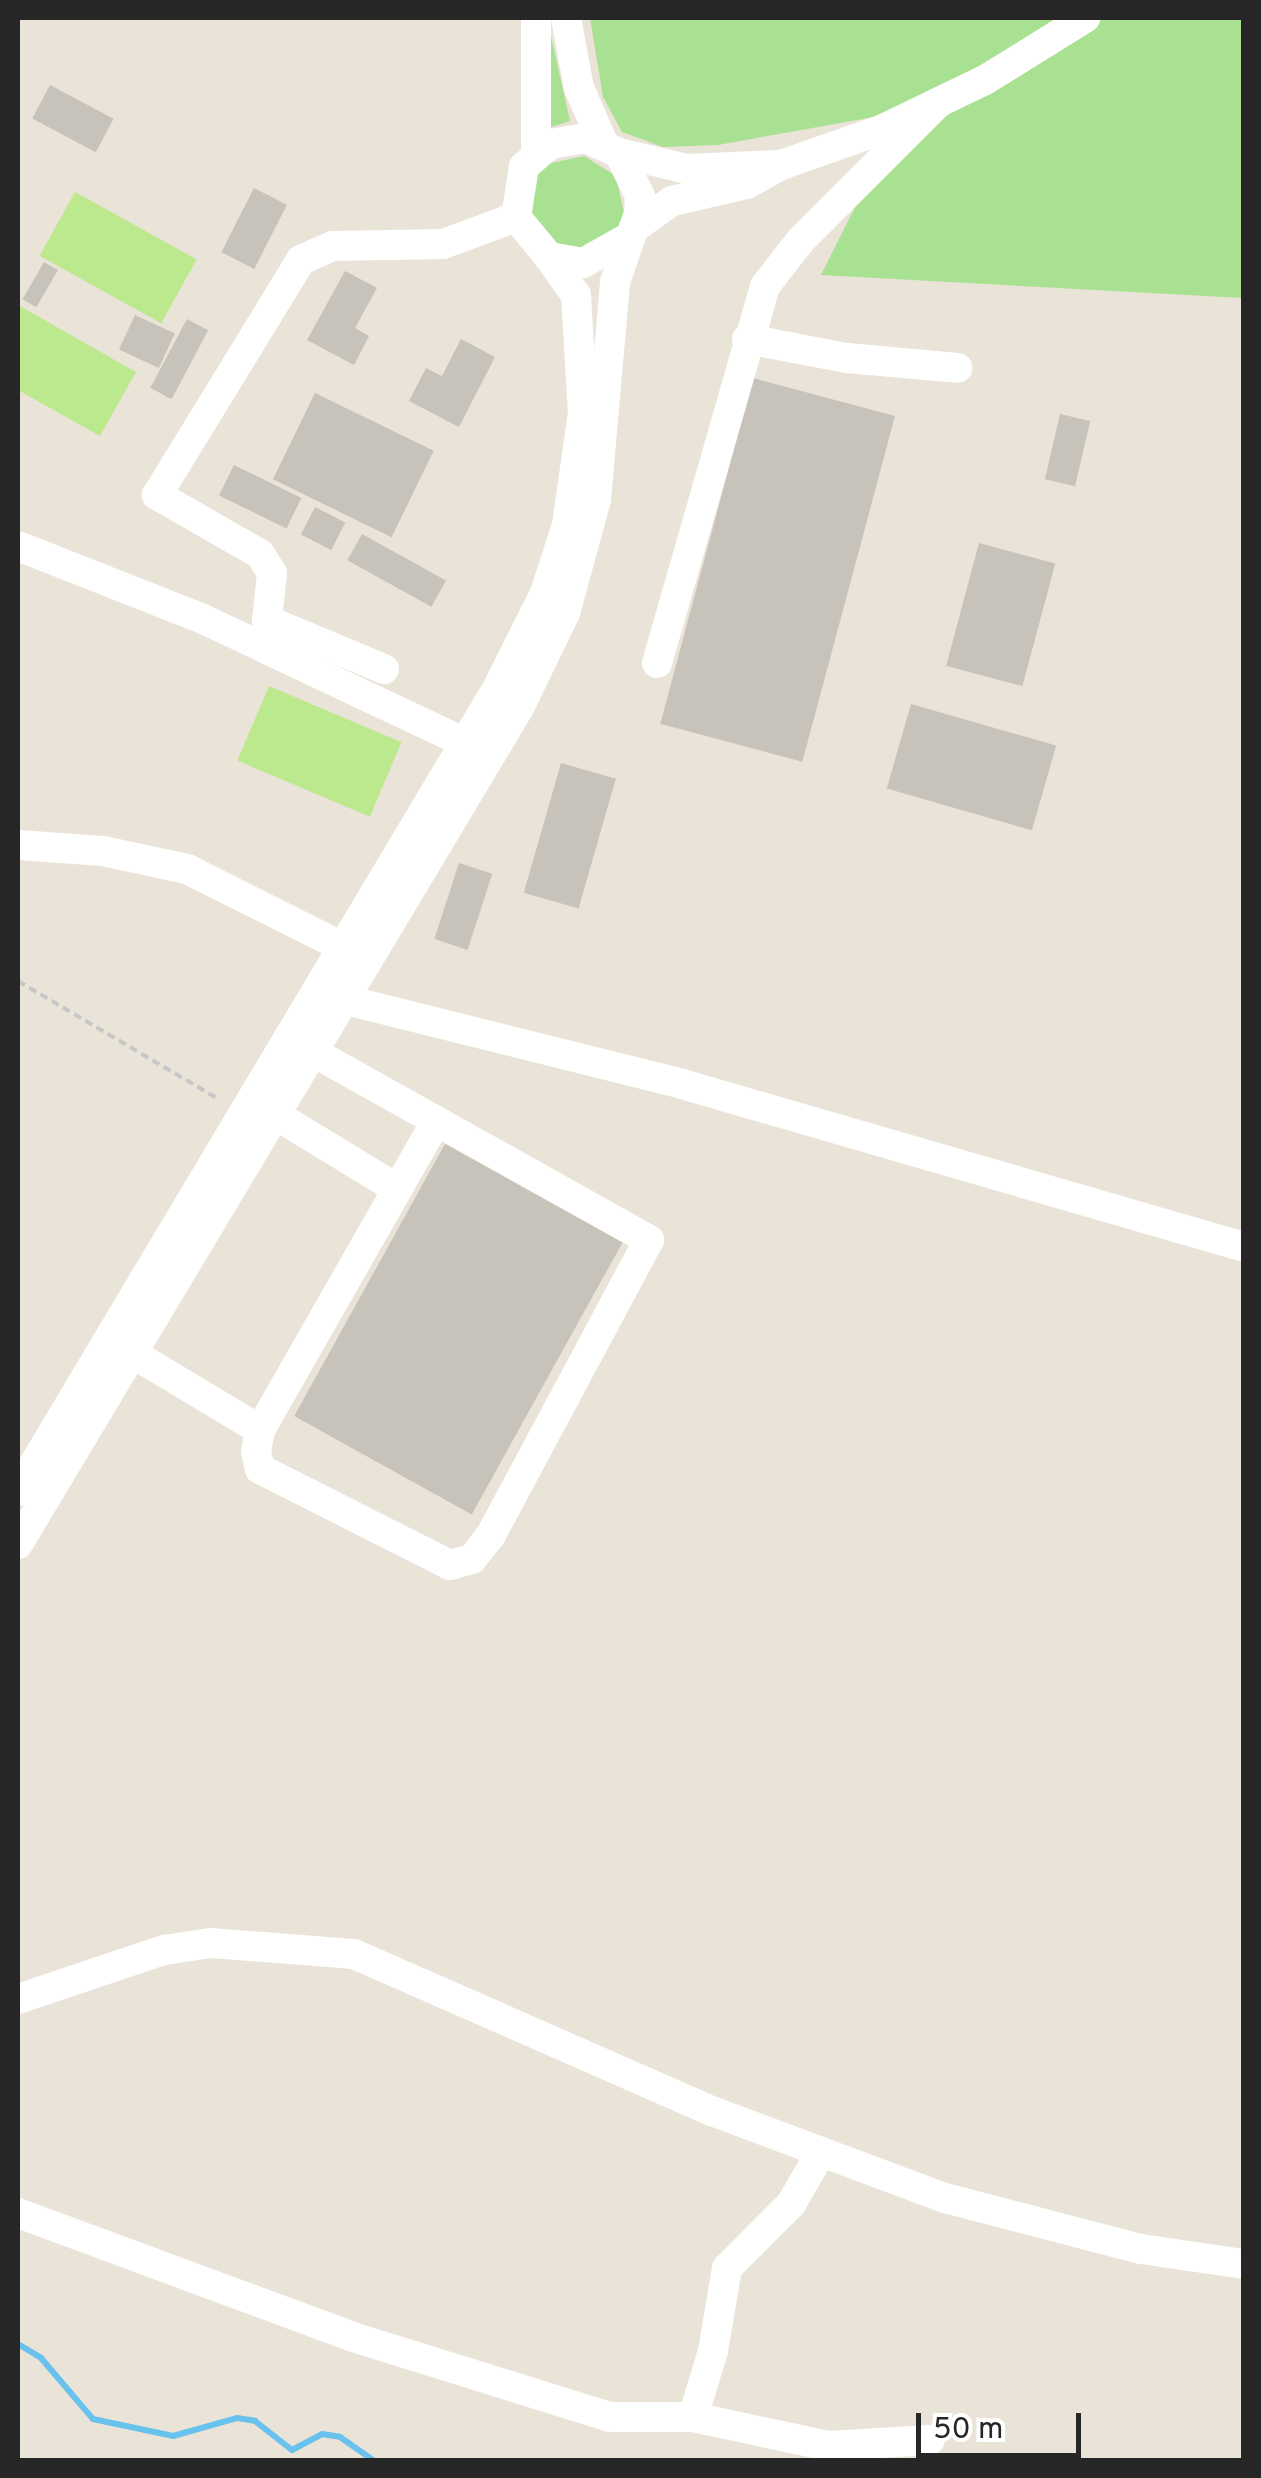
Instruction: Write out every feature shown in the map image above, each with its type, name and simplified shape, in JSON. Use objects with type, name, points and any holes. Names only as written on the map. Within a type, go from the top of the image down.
[{"type":"street","points":[[536,18],[536,153]]},
{"type":"street","points":[[18,1544],[120,1346],[256,1109],[300,1044],[342,999],[519,708],[565,613],[596,500],[615,282],[640,196],[579,88],[566,18]]},
{"type":"street","points":[[549,256],[583,263],[631,233],[672,200],[747,184],[782,165],[938,103],[1085,18]]},
{"type":"street","points":[[657,662],[747,339],[766,286],[801,240],[938,103]]},
{"type":"street","points":[[300,1044],[343,947],[532,626],[575,488],[583,413],[579,309],[570,282],[516,217],[517,182],[536,153],[567,138],[686,169],[782,165]]},
{"type":"street","points":[[384,669],[267,620],[272,573],[260,554],[157,494],[301,260],[333,246],[443,244],[516,217]]},
{"type":"street","points":[[747,339],[848,358],[958,368]]},
{"type":"street","points":[[18,546],[201,618],[465,743]]},
{"type":"street","points":[[18,845],[119,854],[187,869],[343,947]]},
{"type":"street","points":[[342,999],[682,1084],[1244,1247]]},
{"type":"street","points":[[300,1044],[434,1125],[650,1240],[490,1536],[472,1559],[450,1565],[260,1469],[260,1430],[434,1125]]},
{"type":"street","points":[[256,1109],[397,1189]]},
{"type":"street","points":[[120,1346],[260,1430]]},
{"type":"street","points":[[18,1491],[120,1346]]},
{"type":"street","points":[[18,1999],[164,1950],[211,1944],[354,1954],[820,2154],[1058,2230],[1244,2264]]},
{"type":"street","points":[[693,2417],[713,2352],[728,2268],[791,2204],[820,2154]]},
{"type":"street","points":[[18,2212],[354,2338],[610,2418],[693,2417],[830,2453],[930,2440]]},
{"type":"path","points":[[18,980],[46,991],[256,1109]]},
{"type":"green space","points":[[590,18],[1243,18],[1243,298],[821,275],[870,177],[913,110],[718,145],[663,147],[622,132],[603,97]]},
{"type":"green space","points":[[549,27],[570,121],[548,128]]},
{"type":"green space","points":[[584,156],[616,176],[624,213],[618,231],[568,253],[527,216],[534,178],[547,164]]},
{"type":"green space","points":[[75,192],[197,259],[161,323],[40,256]]},
{"type":"green space","points":[[18,305],[136,372],[100,436],[18,390]]},
{"type":"green space","points":[[269,686],[402,742],[370,817],[237,761]]},
{"type":"building","points":[[50,85],[114,119],[96,152],[32,119]]},
{"type":"building","points":[[254,188],[287,205],[254,269],[221,252]]},
{"type":"building","points":[[44,262],[58,270],[36,307],[23,299]]},
{"type":"building","points":[[345,271],[377,288],[355,328],[369,336],[354,365],[307,340]]},
{"type":"building","points":[[135,315],[175,334],[159,368],[119,349]]},
{"type":"building","points":[[187,319],[208,330],[172,399],[150,388]]},
{"type":"building","points":[[461,339],[495,357],[459,427],[409,401],[426,368],[442,376]]},
{"type":"building","points":[[753,378],[895,416],[802,762],[660,724]]},
{"type":"building","points":[[315,393],[434,451],[392,537],[273,479]]},
{"type":"building","points":[[1060,414],[1090,421],[1075,486],[1045,479]]},
{"type":"building","points":[[234,465],[301,498],[287,528],[219,496]]},
{"type":"building","points":[[315,507],[345,522],[331,550],[301,535]]},
{"type":"building","points":[[362,534],[446,581],[431,607],[347,560]]},
{"type":"building","points":[[979,543],[1055,563],[1022,686],[946,666]]},
{"type":"building","points":[[911,704],[1056,746],[1032,830],[887,789]]},
{"type":"building","points":[[561,763],[616,779],[579,908],[524,893]]},
{"type":"building","points":[[459,863],[492,874],[468,950],[434,939]]},
{"type":"building","points":[[445,1144],[623,1242],[472,1514],[294,1416]]},
{"type":"waterway","points":[[18,2344],[41,2358],[93,2419],[173,2436],[237,2418],[255,2421],[292,2450],[322,2434],[340,2437],[373,2460]]}]
